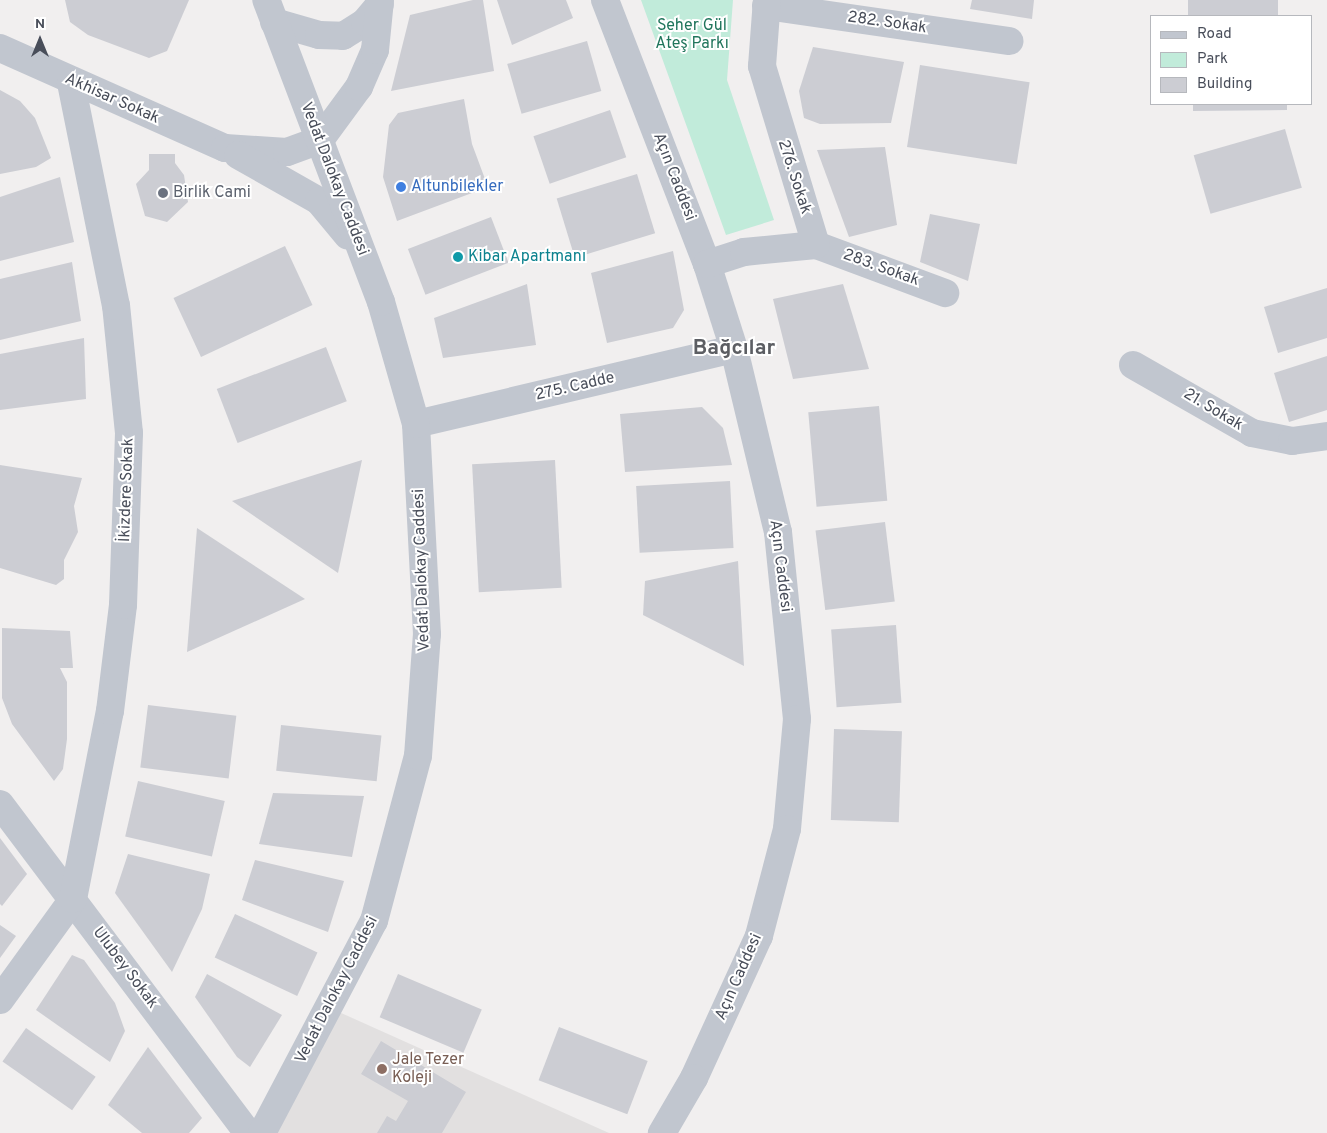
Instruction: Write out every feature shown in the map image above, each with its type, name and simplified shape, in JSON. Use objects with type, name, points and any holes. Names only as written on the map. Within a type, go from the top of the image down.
[{"type":"street","name":"Açın Caddesi","points":[[605,0],[707,264],[734,349],[778,532],[797,719],[786,829],[759,936],[694,1078],[662,1133]]},
{"type":"street","points":[[270,11],[319,35],[343,36],[365,22],[380,2]]},
{"type":"street","points":[[320,140],[359,87],[374,50],[380,2]]},
{"type":"street","name":"282. Sokak","points":[[766,3],[1008,41]]},
{"type":"street","name":"276. Sokak","points":[[766,3],[762,66],[816,245]]},
{"type":"street","name":"Vedat Dalokay Caddesi","points":[[262,1133],[374,921],[418,756],[427,634],[416,424],[362,253],[270,11]]},
{"type":"street","name":"Akhisar Sokak","points":[[0,48],[72,82],[225,148],[319,201],[362,253]]},
{"type":"street","name":"İkizdere Sokak","points":[[72,82],[116,306],[129,433],[122,615],[110,711],[73,899]]},
{"type":"street","name":"Akhisar Sokak","points":[[225,148],[287,152],[320,140]]},
{"type":"street","points":[[707,264],[744,252],[816,245]]},
{"type":"street","name":"283. Sokak","points":[[816,245],[946,293]]},
{"type":"street","name":"275. Cadde","points":[[416,424],[734,349]]},
{"type":"street","name":"21. Sokak","points":[[1133,364],[1252,433],[1292,442],[1327,436]]},
{"type":"street","name":"Ulubey Sokak","points":[[0,804],[248,1133]]},
{"type":"street","points":[[0,1000],[73,899]]},
{"type":"shaded area","name":"Jale Tezer Koleji","points":[[330,1008],[609,1133],[268,1133]]},
{"type":"green space","name":"Seher Gül Ateş Parkı","points":[[641,0],[733,0],[727,80],[774,220],[726,235]]},
{"type":"building","points":[[65,0],[189,0],[167,51],[149,58],[88,35],[70,22]]},
{"type":"building","points":[[473,0],[483,0],[494,71],[391,91],[410,15]]},
{"type":"building","points":[[497,0],[566,0],[573,18],[512,45]]},
{"type":"building","points":[[972,0],[1034,0],[1032,19],[970,9]]},
{"type":"building","points":[[1188,0],[1278,0],[1278,15],[1188,15]]},
{"type":"building","points":[[587,41],[601,91],[522,114],[507,64]]},
{"type":"building","points":[[813,47],[904,62],[891,123],[820,124],[804,118],[799,91]]},
{"type":"building","points":[[920,65],[1030,82],[1017,164],[907,147]]},
{"type":"building","points":[[0,90],[20,101],[35,118],[51,158],[36,167],[0,174]]},
{"type":"building","points":[[464,99],[472,144],[488,187],[397,221],[383,177],[389,125],[398,113]]},
{"type":"building","points":[[1193,105],[1287,105],[1287,110],[1193,111]]},
{"type":"building","points":[[610,110],[626,157],[550,184],[533,136]]},
{"type":"building","points":[[1285,129],[1302,188],[1210,214],[1194,155]]},
{"type":"building","points":[[885,147],[897,225],[849,237],[817,150]]},
{"type":"building","name":"Birlik Cami","points":[[149,154],[175,154],[175,163],[184,175],[188,202],[167,222],[145,216],[136,184],[149,170]]},
{"type":"building","points":[[637,174],[655,233],[575,258],[557,199]]},
{"type":"building","points":[[60,177],[74,242],[0,261],[0,197]]},
{"type":"building","points":[[930,214],[980,224],[968,281],[920,262]]},
{"type":"building","name":"Kibar Apartmanı","points":[[491,217],[509,263],[425,295],[408,249]]},
{"type":"building","points":[[285,246],[312,305],[201,357],[174,298]]},
{"type":"building","points":[[673,251],[684,310],[673,328],[607,343],[591,273]]},
{"type":"building","points":[[72,262],[81,321],[0,340],[0,279]]},
{"type":"building","points":[[527,284],[536,345],[443,358],[434,318]]},
{"type":"building","points":[[843,284],[869,369],[793,379],[773,299]]},
{"type":"building","points":[[1327,288],[1327,338],[1278,353],[1264,307]]},
{"type":"building","points":[[84,338],[86,399],[0,410],[0,354]]},
{"type":"building","points":[[326,347],[347,401],[238,443],[217,389]]},
{"type":"building","points":[[1327,356],[1327,410],[1289,422],[1274,373]]},
{"type":"building","points":[[879,406],[887,501],[817,507],[808,412]]},
{"type":"building","points":[[702,407],[723,428],[732,465],[625,472],[620,414]]},
{"type":"building","points":[[362,460],[338,573],[232,501]]},
{"type":"building","points":[[555,460],[562,588],[479,592],[472,464]]},
{"type":"building","points":[[0,465],[82,478],[74,506],[78,532],[64,560],[64,579],[56,585],[0,568]]},
{"type":"building","points":[[730,481],[734,548],[640,553],[636,486]]},
{"type":"building","points":[[885,522],[895,601],[825,610],[816,531]]},
{"type":"building","points":[[197,528],[305,599],[187,652]]},
{"type":"building","points":[[738,561],[744,666],[643,615],[645,581]]},
{"type":"building","points":[[896,625],[901,703],[837,707],[831,630]]},
{"type":"building","points":[[2,628],[70,631],[73,668],[60,668],[67,682],[67,739],[63,769],[54,781],[12,724],[2,698]]},
{"type":"building","points":[[148,705],[236,716],[229,778],[140,768]]},
{"type":"building","points":[[281,725],[381,736],[377,781],[276,771]]},
{"type":"building","points":[[834,729],[902,731],[899,822],[831,820]]},
{"type":"building","points":[[138,781],[225,801],[212,857],[125,837]]},
{"type":"building","points":[[273,793],[364,796],[352,857],[259,844]]},
{"type":"building","points":[[0,838],[27,874],[2,906],[0,904]]},
{"type":"building","points":[[128,854],[210,874],[202,909],[172,972],[115,893]]},
{"type":"building","points":[[255,860],[344,881],[328,932],[242,900]]},
{"type":"building","points":[[235,914],[317,952],[297,996],[215,958]]},
{"type":"building","points":[[0,925],[16,936],[0,958]]},
{"type":"building","points":[[72,955],[84,960],[115,1003],[125,1031],[110,1062],[36,1010]]},
{"type":"building","points":[[207,974],[282,1015],[250,1067],[237,1057],[195,997]]},
{"type":"building","points":[[398,974],[482,1010],[463,1053],[380,1017]]},
{"type":"building","points":[[559,1027],[648,1061],[627,1114],[539,1080]]},
{"type":"building","points":[[26,1028],[96,1077],[72,1110],[2,1062]]},
{"type":"building","points":[[381,1041],[466,1092],[442,1133],[377,1133],[387,1116],[396,1121],[408,1101],[361,1074]]},
{"type":"building","points":[[148,1047],[202,1118],[189,1133],[142,1133],[108,1105]]},
{"type":"place","name":"Altunbilekler","points":[[401,187]]},
{"type":"place","name":"Birlik Cami","points":[[163,193]]},
{"type":"place","name":"Kibar Apartmanı","points":[[458,257]]},
{"type":"place","name":"Jale Tezer Koleji","points":[[382,1069]]},
{"type":"district","name":"Bağcılar","points":[[734,349]]}]
